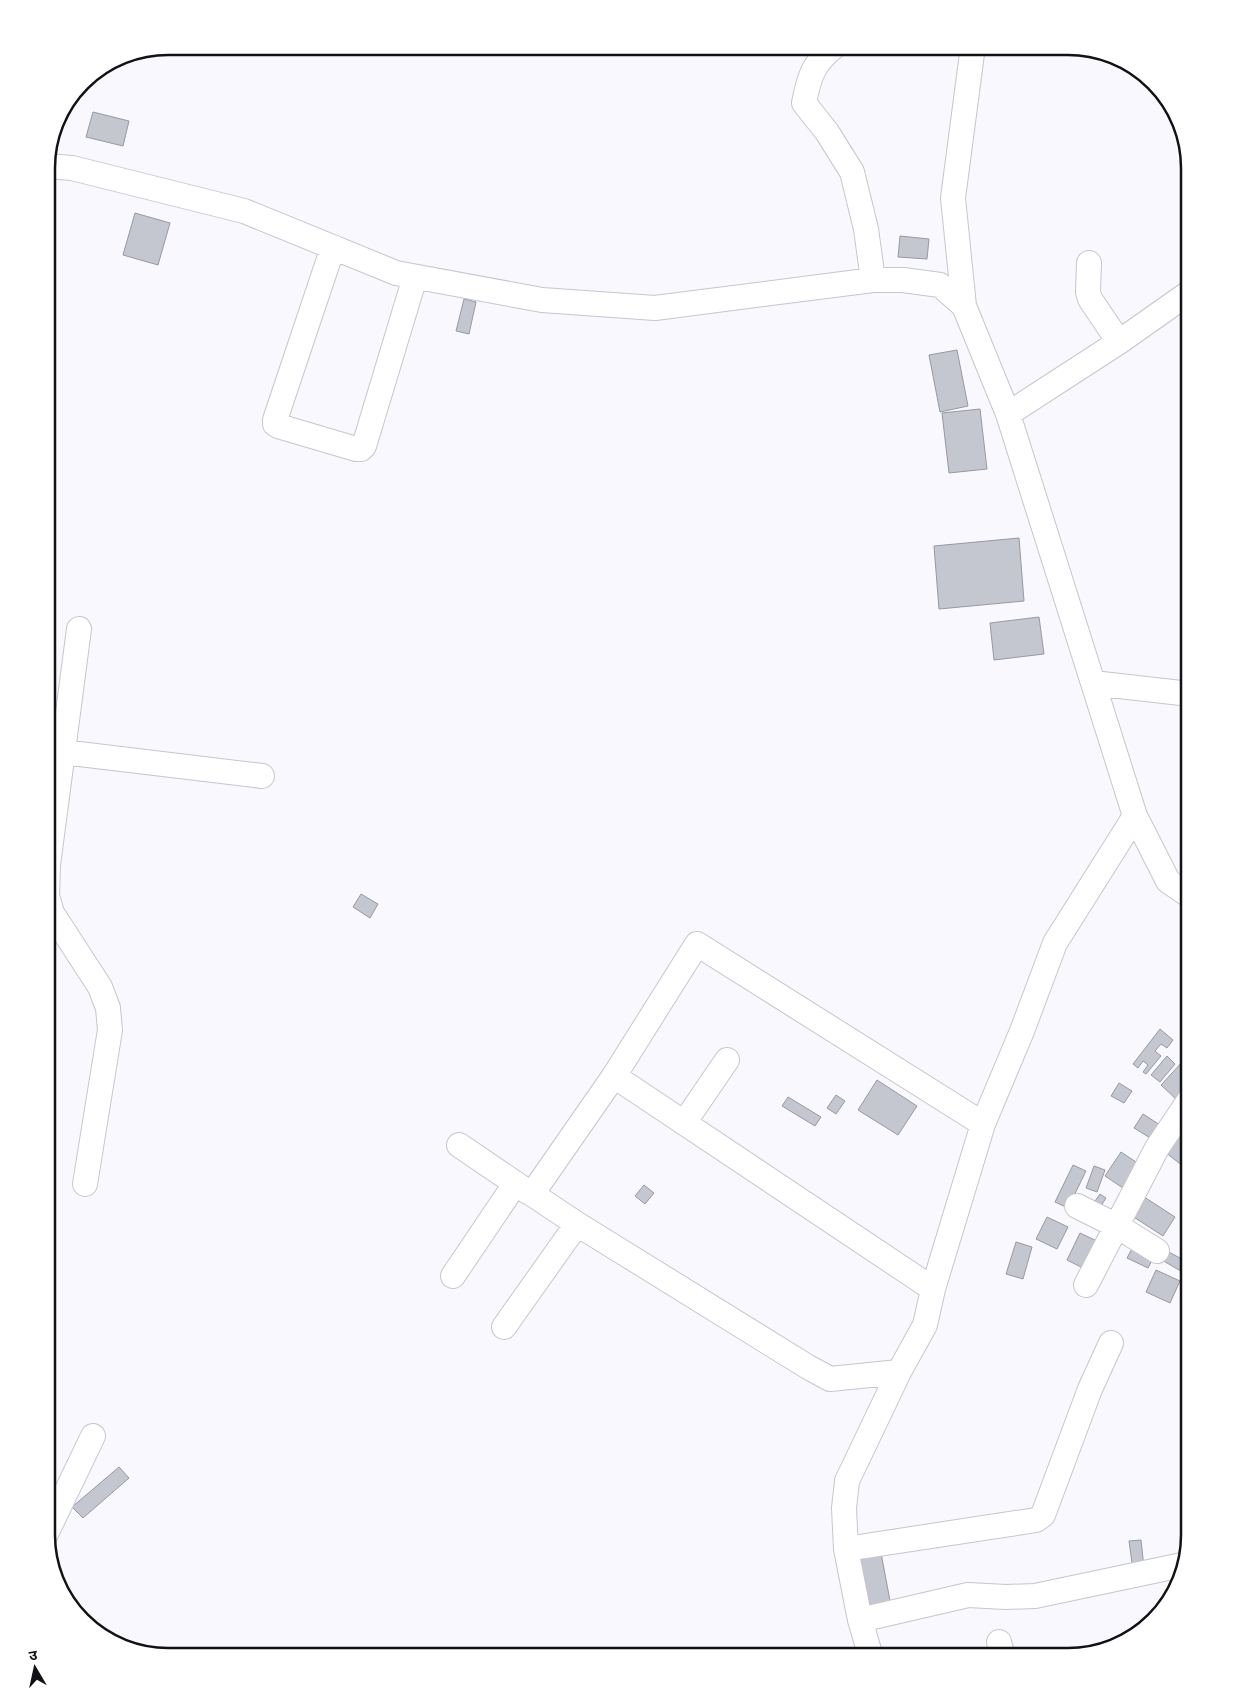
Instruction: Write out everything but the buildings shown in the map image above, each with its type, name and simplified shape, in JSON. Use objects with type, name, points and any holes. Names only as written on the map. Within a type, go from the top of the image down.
[{"type":"street","points":[[824,55],[809,77],[804,103],[852,172],[866,229],[873,280]]},
{"type":"street","points":[[972,55],[953,198],[964,306],[1008,414],[1135,816],[1168,881],[1181,890]]},
{"type":"street","points":[[55,167],[72,168],[244,211],[396,273],[542,300],[655,308],[873,280],[903,280],[940,285],[964,306]]},
{"type":"street","points":[[333,247],[275,420],[275,424],[278,426],[356,449],[361,449],[364,446],[415,277]]},
{"type":"street","points":[[1088,264],[1088,292],[1090,299],[1119,342]]},
{"type":"street","points":[[1008,414],[1119,342],[1181,298]]},
{"type":"street","points":[[79,629],[55,751],[262,776]]},
{"type":"street","points":[[1093,683],[1181,694]]},
{"type":"street","points":[[868,1648],[860,1620],[846,1549],[844,1508],[847,1481],[899,1372],[925,1325],[933,1289],[983,1124],[1022,1031],[1055,944],[1135,816]]},
{"type":"street","points":[[55,918],[100,987],[108,1008],[110,1030],[84,1184]]},
{"type":"street","points":[[452,1276],[614,1076],[698,944],[983,1124]]},
{"type":"street","points":[[684,1123],[726,1060]]},
{"type":"street","points":[[614,1076],[933,1289]]},
{"type":"street","points":[[1086,1285],[1157,1148],[1181,1112]]},
{"type":"street","points":[[459,1145],[576,1224],[830,1379],[899,1372]]},
{"type":"street","points":[[1077,1206],[1117,1226],[1157,1251]]},
{"type":"street","points":[[504,1327],[576,1224]]},
{"type":"street","points":[[846,1549],[1036,1520],[1043,1515],[1090,1389],[1111,1343]]},
{"type":"street","points":[[55,1515],[93,1436]]},
{"type":"street","points":[[860,1620],[968,1595],[1035,1596],[1176,1567]]}]
